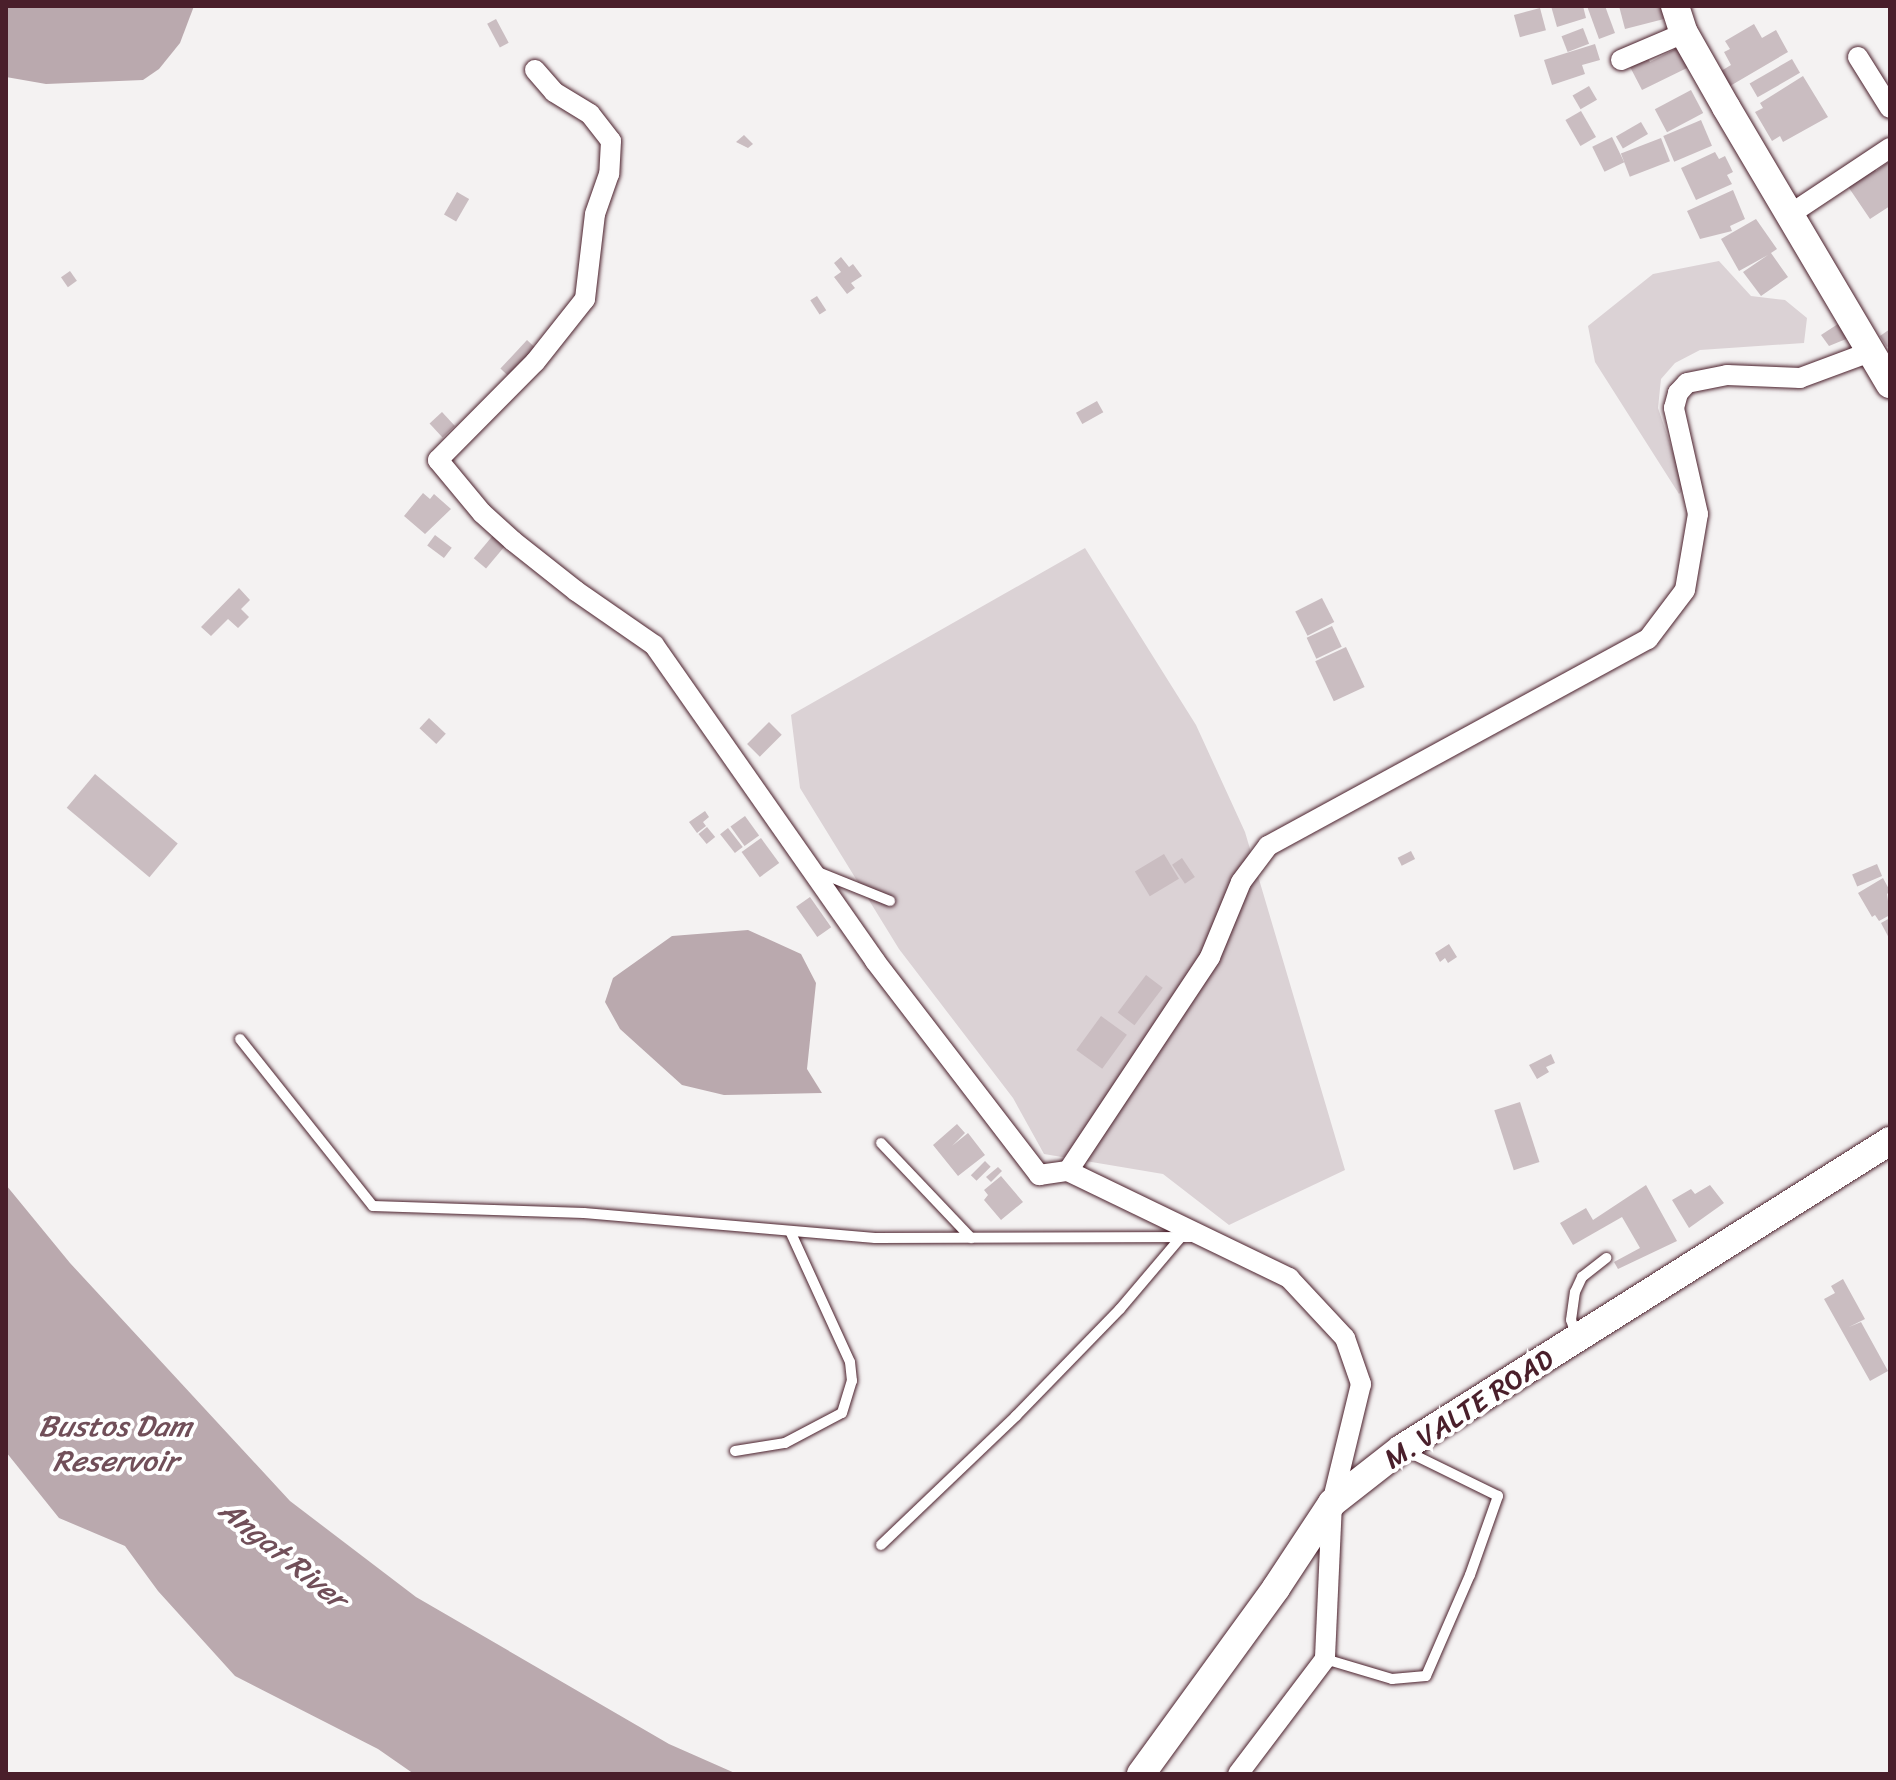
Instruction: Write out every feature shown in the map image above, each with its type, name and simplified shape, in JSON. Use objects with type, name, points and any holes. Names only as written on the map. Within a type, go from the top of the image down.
[{"type":"main road","points":[[1675,6],[1684,33],[1890,384]]},
{"type":"main road","name":"M. VALTE ROAD","points":[[1141,1774],[1276,1588],[1332,1503],[1401,1449],[1890,1141]]},
{"type":"street","points":[[1621,60],[1684,33]]},
{"type":"street","points":[[1858,57],[1890,108]]},
{"type":"street","points":[[535,70],[554,92],[590,114],[611,141],[609,174],[595,214],[585,299],[535,362],[438,460],[482,513],[513,541],[576,591],[654,645],[875,961],[1039,1175],[1068,1171],[1289,1278],[1345,1338],[1361,1384],[1332,1503],[1325,1659],[1238,1774]]},
{"type":"street","points":[[1789,215],[1890,148]]},
{"type":"street","points":[[1068,1171],[1210,957],[1241,882],[1268,846],[1648,639],[1685,590],[1698,514],[1674,408],[1678,393],[1698,379],[1727,375],[1800,378],[1870,352]]},
{"type":"lane","points":[[811,870],[890,901]]},
{"type":"lane","points":[[240,1039],[373,1206],[584,1213],[875,1238],[1204,1237]]},
{"type":"lane","points":[[881,1143],[971,1238]]},
{"type":"lane","points":[[735,1451],[785,1443],[842,1413],[852,1381],[850,1362],[790,1231]]},
{"type":"lane","points":[[881,1545],[1016,1416],[1120,1309],[1181,1237]]},
{"type":"lane","points":[[1578,1339],[1571,1320],[1575,1292],[1582,1277],[1606,1258]]},
{"type":"lane","points":[[1325,1659],[1392,1679],[1426,1676],[1470,1575],[1498,1496],[1401,1449]]},
{"type":"shaded area","points":[[1719,261],[1751,296],[1785,300],[1807,318],[1804,343],[1700,350],[1675,363],[1661,379],[1658,408],[1685,488],[1679,494],[1595,362],[1588,326],[1653,274]]},
{"type":"shaded area","points":[[1085,548],[1196,725],[1245,832],[1345,1170],[1229,1225],[1163,1174],[1044,1154],[1013,1098],[899,949],[800,788],[791,715]]},
{"type":"water","points":[[6,6],[194,6],[180,43],[159,69],[143,80],[46,84],[6,77]]},
{"type":"water","points":[[748,930],[801,954],[816,983],[807,1069],[822,1093],[724,1095],[682,1085],[620,1029],[605,1002],[613,978],[672,936]]},
{"type":"water","name":"Bustos Dam Reservoir","points":[[6,1185],[70,1263],[290,1501],[416,1597],[669,1744],[737,1774],[414,1774],[378,1749],[235,1676],[158,1591],[125,1546],[59,1518],[6,1452]]},
{"type":"building","points":[[1551,6],[1583,6],[1586,18],[1557,27]]},
{"type":"building","points":[[1587,6],[1605,6],[1615,33],[1599,39]]},
{"type":"building","points":[[1619,6],[1661,6],[1664,19],[1625,29]]},
{"type":"building","points":[[1540,8],[1546,30],[1520,37],[1514,15]]},
{"type":"building","points":[[496,19],[509,43],[500,48],[487,24]]},
{"type":"building","points":[[1754,24],[1762,38],[1776,30],[1788,52],[1730,86],[1721,71],[1731,65],[1724,52],[1730,49],[1725,41]]},
{"type":"building","points":[[1583,28],[1589,44],[1568,52],[1562,36]]},
{"type":"building","points":[[1595,44],[1600,60],[1582,65],[1585,74],[1552,85],[1544,60]]},
{"type":"building","points":[[1679,47],[1689,67],[1642,90],[1628,63],[1646,55],[1650,62]]},
{"type":"building","points":[[1792,59],[1800,73],[1758,97],[1750,84]]},
{"type":"building","points":[[1803,76],[1828,117],[1783,142],[1780,136],[1772,141],[1755,112],[1763,108],[1760,103]]},
{"type":"building","points":[[1589,86],[1597,100],[1581,109],[1573,96]]},
{"type":"building","points":[[1691,90],[1703,113],[1667,132],[1655,109]]},
{"type":"building","points":[[1581,111],[1596,137],[1580,146],[1565,120]]},
{"type":"building","points":[[1701,120],[1712,146],[1674,162],[1663,136]]},
{"type":"building","points":[[1641,122],[1648,134],[1623,149],[1616,136]]},
{"type":"building","points":[[744,135],[753,144],[748,148],[736,142]]},
{"type":"building","points":[[1612,137],[1624,162],[1605,172],[1592,147]]},
{"type":"building","points":[[1661,138],[1670,161],[1630,177],[1621,153]]},
{"type":"building","points":[[1715,152],[1719,159],[1725,156],[1733,172],[1727,175],[1732,184],[1696,200],[1681,168]]},
{"type":"building","points":[[1890,161],[1890,206],[1870,219],[1847,185],[1874,167],[1876,171]]},
{"type":"building","points":[[1733,190],[1745,219],[1730,226],[1732,231],[1700,239],[1687,211]]},
{"type":"building","points":[[457,192],[469,199],[456,222],[444,215]]},
{"type":"building","points":[[1756,219],[1777,249],[1771,253],[1788,277],[1761,296],[1743,272],[1768,255],[1739,271],[1721,239]]},
{"type":"building","points":[[841,257],[849,267],[853,264],[862,276],[851,283],[855,288],[847,294],[834,277],[841,272],[834,263]]},
{"type":"building","points":[[70,271],[77,281],[68,287],[61,277]]},
{"type":"building","points":[[817,296],[826,310],[820,315],[810,300]]},
{"type":"building","points":[[1841,322],[1851,337],[1829,346],[1821,335]]},
{"type":"building","points":[[1890,329],[1890,345],[1887,347],[1880,336]]},
{"type":"building","points":[[527,340],[540,352],[514,381],[500,369]]},
{"type":"building","points":[[1097,401],[1103,412],[1082,424],[1076,413]]},
{"type":"building","points":[[442,412],[455,426],[443,437],[430,424]]},
{"type":"building","points":[[423,493],[430,499],[434,494],[451,509],[425,534],[404,516]]},
{"type":"building","points":[[495,533],[507,543],[486,569],[474,558]]},
{"type":"building","points":[[435,535],[452,548],[444,558],[427,545]]},
{"type":"building","points":[[239,588],[250,600],[241,609],[249,617],[238,628],[228,619],[211,636],[201,627]]},
{"type":"building","points":[[1322,598],[1334,622],[1308,636],[1295,612]]},
{"type":"building","points":[[1332,626],[1342,647],[1316,659],[1307,638]]},
{"type":"building","points":[[1346,647],[1365,687],[1334,701],[1315,661]]},
{"type":"building","points":[[429,718],[446,734],[436,744],[419,728]]},
{"type":"building","points":[[769,722],[782,735],[760,757],[747,744]]},
{"type":"building","points":[[95,774],[178,843],[149,877],[67,808]]},
{"type":"building","points":[[705,811],[709,817],[703,822],[706,826],[697,833],[689,822]]},
{"type":"building","points":[[745,816],[759,835],[745,846],[730,827]]},
{"type":"building","points":[[707,827],[715,837],[707,844],[698,834]]},
{"type":"building","points":[[728,828],[743,847],[735,853],[720,834]]},
{"type":"building","points":[[761,838],[779,863],[760,877],[742,852]]},
{"type":"building","points":[[1411,851],[1415,859],[1402,866],[1398,858]]},
{"type":"building","points":[[1164,854],[1179,879],[1150,896],[1135,872]]},
{"type":"building","points":[[1182,858],[1195,877],[1185,884],[1172,865]]},
{"type":"building","points":[[1877,864],[1882,876],[1857,887],[1852,875]]},
{"type":"building","points":[[1883,878],[1890,891],[1887,894],[1890,915],[1879,921],[1875,915],[1872,917],[1858,893]]},
{"type":"building","points":[[810,897],[831,927],[817,937],[796,907]]},
{"type":"building","points":[[1890,918],[1890,940],[1881,923]]},
{"type":"building","points":[[1449,944],[1457,957],[1448,963],[1445,958],[1440,962],[1435,953]]},
{"type":"building","points":[[1146,975],[1163,988],[1134,1025],[1118,1013]]},
{"type":"building","points":[[1101,1016],[1127,1035],[1102,1069],[1076,1050]]},
{"type":"building","points":[[1551,1054],[1555,1063],[1546,1067],[1549,1072],[1537,1079],[1529,1065]]},
{"type":"building","points":[[1520,1102],[1539,1162],[1514,1170],[1494,1110]]},
{"type":"building","points":[[957,1124],[965,1133],[952,1146],[968,1133],[985,1155],[958,1176],[933,1145]]},
{"type":"building","points":[[985,1161],[991,1167],[977,1181],[971,1175]]},
{"type":"building","points":[[998,1167],[1002,1171],[991,1182],[986,1177]]},
{"type":"building","points":[[1001,1176],[1023,1202],[1001,1220],[984,1200],[988,1195],[984,1190]]},
{"type":"building","points":[[1646,1185],[1677,1241],[1618,1269],[1614,1262],[1640,1248],[1622,1217],[1573,1245],[1560,1223],[1586,1208],[1593,1220]]},
{"type":"building","points":[[1710,1185],[1724,1203],[1689,1228],[1672,1200],[1691,1189],[1695,1194]]},
{"type":"building","points":[[1843,1279],[1865,1319],[1849,1327],[1861,1322],[1888,1371],[1870,1381],[1824,1299],[1835,1293],[1831,1286]]},
{"type":"water label","name":"Angat River","points":[[283,1554]]}]
